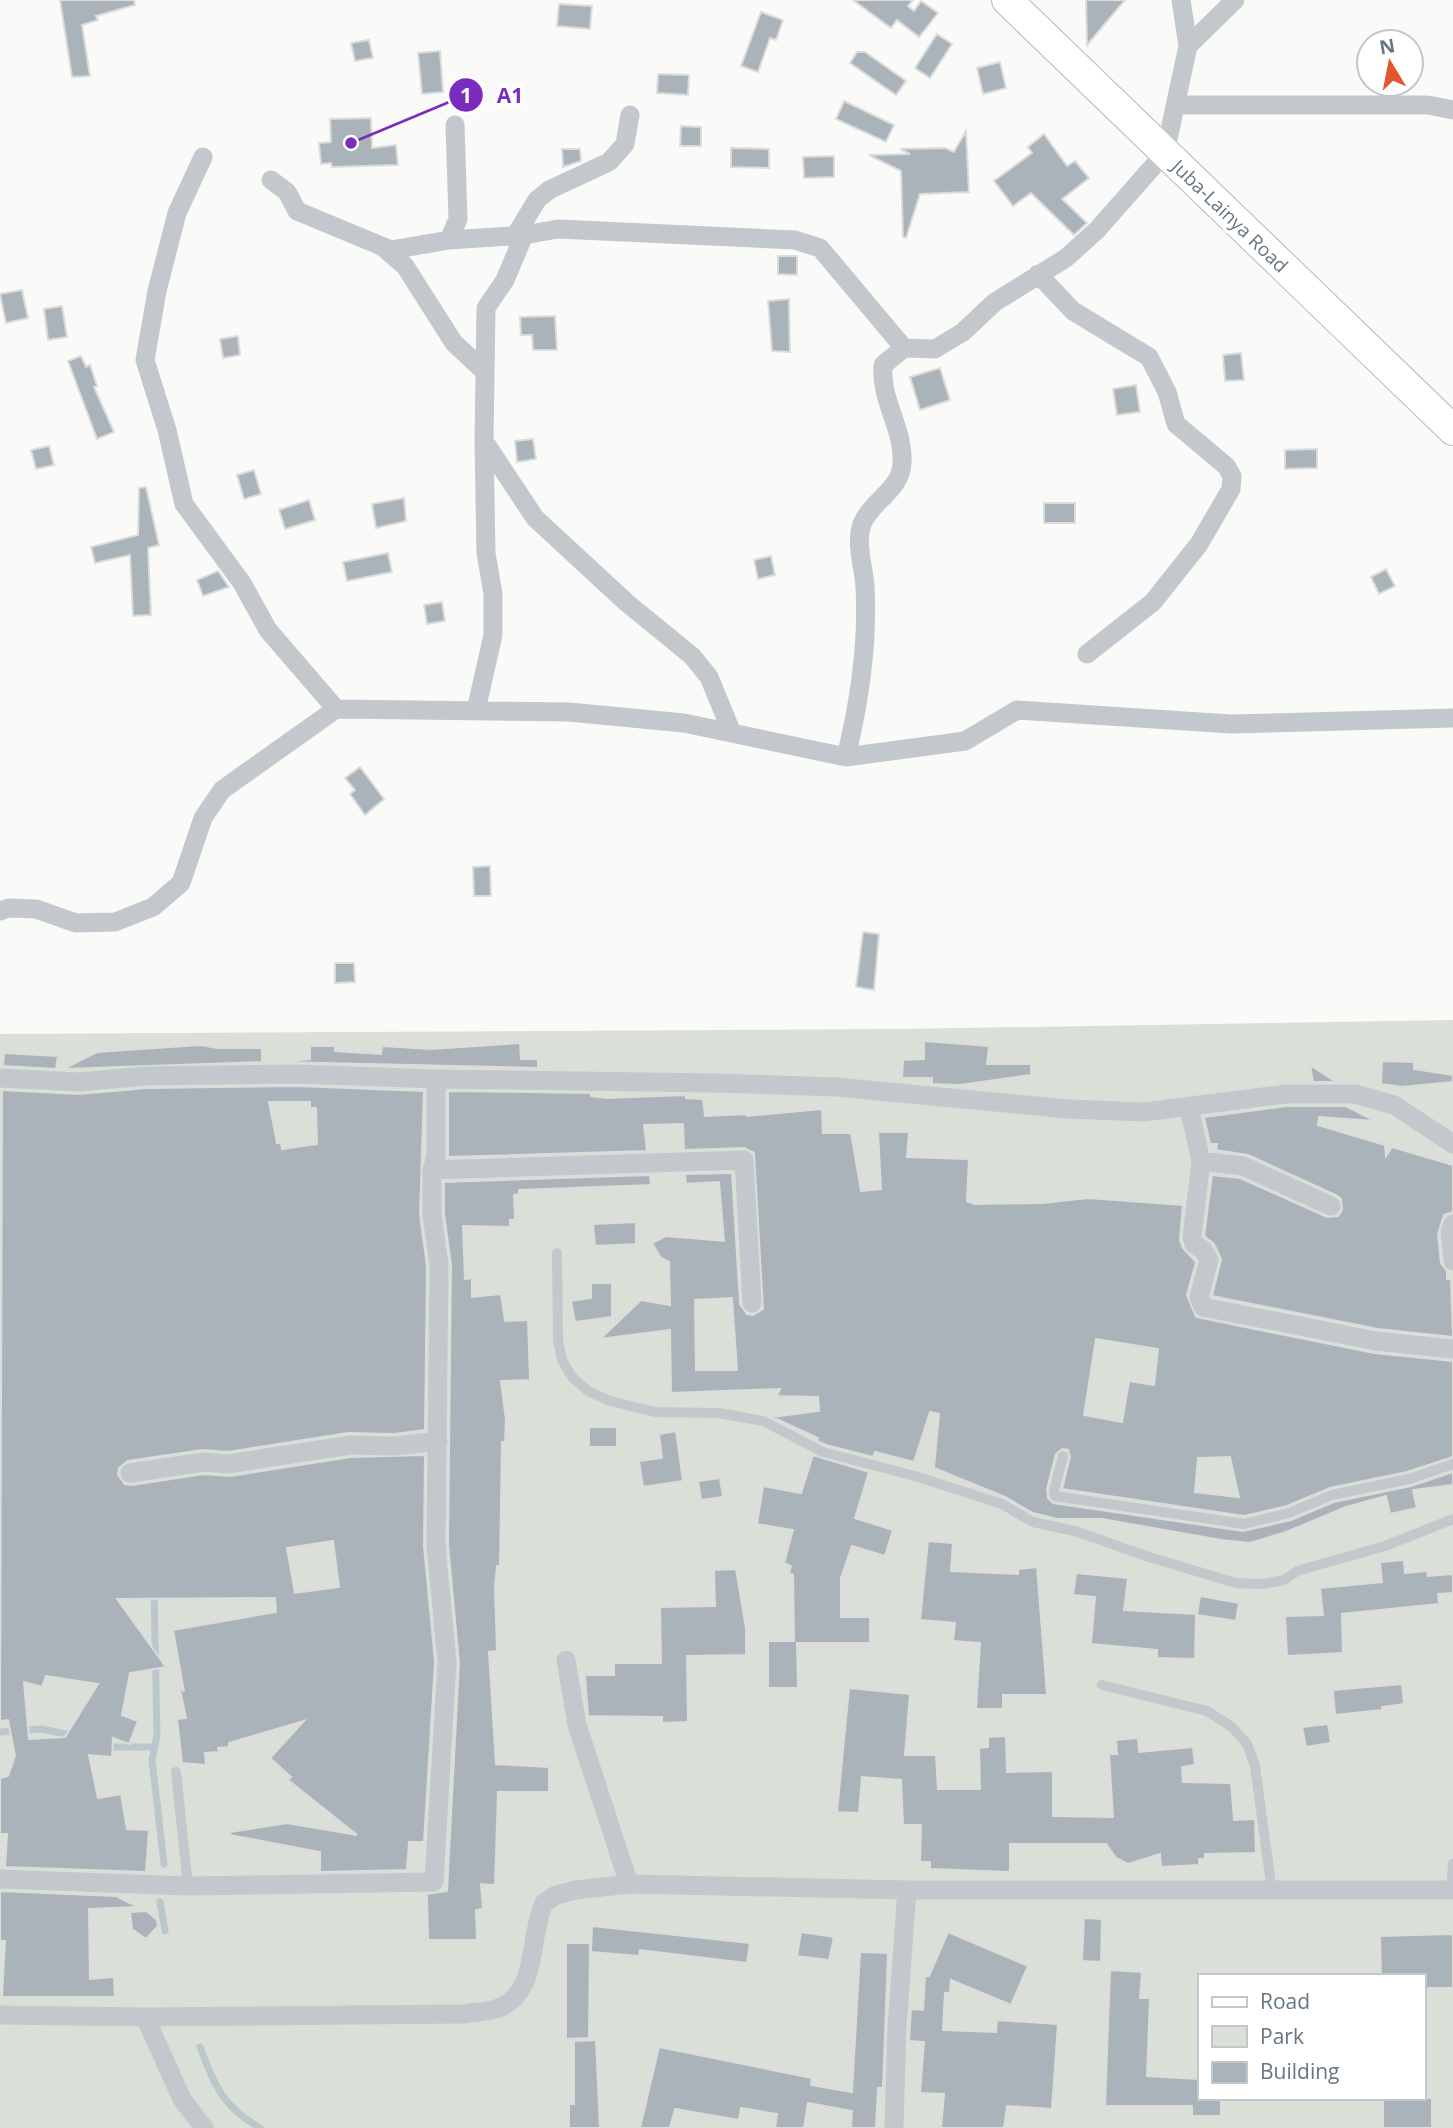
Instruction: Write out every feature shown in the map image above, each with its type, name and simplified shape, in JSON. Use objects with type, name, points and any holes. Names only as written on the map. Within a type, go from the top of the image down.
[{"type":"main road","name":"Juba-Lainya Road","points":[[1007,0],[1453,430]]},
{"type":"street","points":[[846,757],[863,632],[862,525],[874,504],[898,482],[902,463],[898,435],[883,391],[883,365],[904,348],[935,349],[963,332],[995,302],[1066,258],[1097,230],[1165,153],[1188,47],[1181,0]]},
{"type":"street","points":[[1188,47],[1235,0]]},
{"type":"street","points":[[1176,105],[1428,105],[1453,110]]},
{"type":"street","points":[[477,706],[493,635],[493,594],[486,553],[483,370],[486,308],[505,280],[520,236],[537,200],[549,190],[609,162],[625,144],[630,115]]},
{"type":"street","points":[[449,240],[458,219],[454,125]]},
{"type":"street","points":[[203,157],[177,213],[157,291],[145,360],[167,430],[184,504],[242,583],[268,630],[336,709]]},
{"type":"street","points":[[271,180],[287,192],[297,211],[391,250],[449,240],[520,236],[558,229],[796,240],[820,248],[904,348]]},
{"type":"street","points":[[383,247],[405,266],[454,343],[483,370]]},
{"type":"street","points":[[1038,274],[1073,311],[1149,357],[1167,392],[1176,424],[1226,466],[1232,476],[1231,489],[1199,544],[1153,602],[1087,654]]},
{"type":"street","points":[[484,441],[535,518],[627,603],[692,656],[709,677],[732,733]]},
{"type":"street","points":[[0,911],[9,908],[36,909],[76,923],[115,922],[153,906],[181,883],[203,818],[222,790],[336,709],[569,712],[684,723],[846,757],[965,741],[1017,710],[1231,723],[1453,718]]},
{"type":"street","points":[[0,1078],[79,1082],[146,1076],[297,1074],[809,1086],[959,1097],[1068,1109],[1144,1112],[1286,1094],[1355,1094],[1394,1105],[1453,1144]]},
{"type":"street","points":[[0,1879],[188,1886],[434,1882],[447,1662],[436,1545],[439,1265],[432,1215],[432,1170],[436,1157],[436,1079]]},
{"type":"street","points":[[1189,1108],[1201,1161],[1192,1232],[1194,1244],[1203,1250],[1209,1260],[1199,1297],[1203,1307],[1376,1341],[1453,1349]]},
{"type":"street","points":[[432,1170],[744,1160],[752,1303]]},
{"type":"street","points":[[1201,1161],[1243,1166],[1331,1206]]},
{"type":"street","points":[[1453,1224],[1450,1233],[1453,1261]]},
{"type":"street","points":[[130,1474],[204,1462],[239,1463],[350,1445],[395,1446],[438,1441]]},
{"type":"street","points":[[566,1660],[578,1725],[629,1884]]},
{"type":"street","points":[[0,2015],[145,2018],[463,2014],[496,2009],[516,1998],[527,1977],[544,1903],[556,1895],[576,1890],[629,1884],[907,1890],[1452,1890]]},
{"type":"street","points":[[894,2128],[897,2027],[907,1890]]},
{"type":"street","points":[[145,2018],[182,2099],[204,2128]]},
{"type":"lane","points":[[556,1253],[558,1340],[562,1360],[572,1377],[588,1391],[610,1401],[656,1412],[728,1414],[763,1421],[823,1452],[915,1476],[1002,1504],[1033,1522],[1075,1531],[1236,1583],[1263,1584],[1284,1580],[1297,1571],[1385,1546],[1453,1519]]},
{"type":"lane","points":[[1063,1456],[1054,1490],[1055,1496],[1244,1524],[1279,1517],[1332,1495],[1409,1479],[1453,1464]]},
{"type":"lane","points":[[1102,1685],[1207,1711],[1232,1727],[1247,1744],[1255,1766],[1272,1892]]},
{"type":"lane","points":[[176,1772],[188,1886]]},
{"type":"lane","points":[[1452,1890],[1453,1864]]},
{"type":"green space","points":[[1453,1020],[1453,2128],[0,2128],[0,1034],[902,1029]]},
{"type":"building","points":[[60,0],[134,0],[135,5],[96,16],[98,20],[82,25],[90,76],[72,77]]},
{"type":"building","points":[[853,0],[913,0],[908,6],[914,11],[921,1],[938,13],[919,37],[897,20],[891,28]]},
{"type":"building","points":[[1086,0],[1125,0],[1087,45]]},
{"type":"building","points":[[559,4],[592,6],[590,29],[557,26]]},
{"type":"building","points":[[761,12],[783,20],[776,40],[770,38],[758,72],[741,66]]},
{"type":"building","points":[[937,34],[952,44],[930,78],[915,68]]},
{"type":"building","points":[[369,40],[373,58],[355,61],[351,43]]},
{"type":"building","points":[[440,51],[443,92],[422,94],[418,53]]},
{"type":"building","points":[[857,52],[865,52],[906,81],[896,95],[850,63]]},
{"type":"building","points":[[1000,62],[1006,88],[983,94],[977,68]]},
{"type":"building","points":[[658,74],[689,75],[688,95],[657,93]]},
{"type":"building","points":[[844,101],[894,125],[886,142],[836,119]]},
{"type":"building","points":[[371,118],[372,148],[396,145],[398,165],[332,167],[331,163],[321,164],[319,143],[331,142],[330,119]]},
{"type":"building","points":[[681,126],[701,127],[701,146],[680,146]]},
{"type":"building","points":[[966,131],[969,192],[920,194],[906,238],[903,237],[901,171],[869,155],[910,154],[900,149],[945,148],[954,152]]},
{"type":"building","points":[[1044,134],[1067,166],[1075,161],[1089,178],[1062,199],[1087,223],[1074,235],[1031,193],[1013,206],[994,181],[1032,153],[1028,147]]},
{"type":"building","points":[[731,148],[769,149],[769,168],[731,167]]},
{"type":"building","points":[[562,149],[580,149],[581,161],[563,167]]},
{"type":"building","points":[[834,156],[834,177],[804,178],[803,157]]},
{"type":"building","points":[[778,256],[797,256],[797,275],[778,274]]},
{"type":"building","points":[[22,290],[28,318],[6,323],[0,294]]},
{"type":"building","points":[[789,299],[790,352],[772,351],[768,301]]},
{"type":"building","points":[[62,306],[67,337],[48,340],[44,309]]},
{"type":"building","points":[[555,316],[557,350],[533,350],[532,335],[521,335],[520,317]]},
{"type":"building","points":[[238,336],[240,355],[223,358],[220,339]]},
{"type":"building","points":[[1241,353],[1244,380],[1225,381],[1223,355]]},
{"type":"building","points":[[81,356],[86,367],[90,365],[97,386],[94,387],[114,432],[97,439],[68,361]]},
{"type":"building","points":[[940,368],[950,400],[920,410],[910,377]]},
{"type":"building","points":[[1136,385],[1140,412],[1117,415],[1113,389]]},
{"type":"building","points":[[533,439],[536,459],[517,462],[515,441]]},
{"type":"building","points":[[49,446],[54,465],[36,469],[31,450]]},
{"type":"building","points":[[1317,449],[1317,468],[1285,469],[1285,450]]},
{"type":"building","points":[[254,470],[261,494],[244,499],[237,475]]},
{"type":"building","points":[[146,487],[159,545],[148,548],[151,615],[133,616],[130,555],[95,563],[91,547],[138,535],[139,488]]},
{"type":"building","points":[[404,498],[406,521],[376,528],[372,504]]},
{"type":"building","points":[[309,500],[315,520],[285,529],[279,510]]},
{"type":"building","points":[[1044,503],[1075,503],[1075,523],[1044,523]]},
{"type":"building","points":[[388,553],[392,572],[347,581],[343,562]]},
{"type":"building","points":[[771,556],[775,575],[758,579],[754,560]]},
{"type":"building","points":[[1386,569],[1395,586],[1379,594],[1371,577]]},
{"type":"building","points":[[218,571],[229,587],[203,596],[197,580]]},
{"type":"building","points":[[442,602],[445,621],[427,624],[424,605]]},
{"type":"building","points":[[360,767],[384,799],[365,815],[350,794],[355,790],[345,778]]},
{"type":"building","points":[[490,866],[491,896],[474,896],[473,867]]},
{"type":"building","points":[[863,932],[879,934],[874,990],[856,987]]},
{"type":"building","points":[[335,963],[354,963],[355,982],[335,983]]},
{"type":"building","points":[[924,1041],[989,1046],[987,1064],[1031,1064],[1031,1075],[960,1085],[932,1084],[932,1078],[902,1078],[903,1060],[924,1059]]},
{"type":"building","points":[[520,1043],[521,1059],[538,1059],[538,1068],[278,1062],[310,1059],[310,1046],[335,1046],[335,1051],[381,1054],[382,1046],[431,1049]]},
{"type":"building","points":[[200,1045],[218,1048],[262,1048],[262,1062],[63,1069],[97,1052]]},
{"type":"building","points":[[4,1053],[58,1056],[56,1069],[3,1066]]},
{"type":"building","points":[[1382,1061],[1414,1062],[1414,1069],[1453,1075],[1453,1082],[1402,1087],[1381,1084]]},
{"type":"building","points":[[1310,1065],[1336,1082],[1313,1082]]},
{"type":"building","points":[[297,1086],[424,1091],[420,1215],[427,1266],[425,1430],[394,1434],[348,1433],[228,1452],[202,1450],[128,1461],[119,1468],[118,1475],[125,1484],[132,1485],[204,1474],[230,1476],[351,1457],[425,1455],[424,1546],[435,1662],[424,1842],[409,1842],[407,1870],[320,1872],[320,1852],[230,1835],[230,1832],[287,1823],[357,1835],[288,1780],[291,1777],[270,1758],[304,1721],[229,1743],[229,1747],[218,1748],[219,1752],[205,1753],[206,1765],[182,1763],[177,1719],[186,1718],[179,1685],[184,1692],[173,1630],[276,1612],[275,1598],[117,1599],[166,1667],[130,1673],[122,1715],[138,1721],[129,1744],[113,1738],[112,1757],[89,1755],[98,1798],[121,1794],[127,1829],[149,1830],[146,1872],[5,1867],[7,1834],[0,1834],[0,1778],[8,1776],[15,1756],[8,1720],[0,1721],[2,1090],[79,1094],[147,1088]],"holes":[[[269,1102],[310,1102],[310,1108],[316,1108],[317,1144],[282,1149],[281,1143],[277,1143]],[[333,1541],[339,1587],[295,1593],[287,1548]],[[46,1676],[98,1684],[65,1737],[29,1739],[24,1682],[42,1687]]]},
{"type":"building","points":[[448,1091],[591,1093],[591,1096],[607,1098],[686,1095],[686,1098],[703,1099],[705,1116],[747,1116],[822,1109],[823,1133],[851,1133],[861,1191],[881,1189],[878,1132],[909,1132],[907,1157],[969,1159],[967,1201],[974,1204],[1043,1203],[1088,1198],[1183,1205],[1180,1240],[1183,1248],[1196,1262],[1187,1295],[1196,1317],[1374,1353],[1453,1361],[1453,1457],[1407,1472],[1330,1488],[1287,1506],[1244,1516],[1062,1489],[1070,1457],[1068,1450],[1062,1449],[1056,1454],[1047,1489],[1048,1498],[1053,1503],[1243,1531],[1291,1520],[1334,1502],[1411,1486],[1453,1472],[1453,1485],[1413,1490],[1417,1508],[1390,1514],[1386,1496],[1346,1507],[1286,1532],[1250,1543],[1102,1519],[1057,1519],[1033,1513],[1005,1497],[934,1468],[939,1414],[930,1412],[914,1462],[875,1452],[873,1457],[826,1445],[817,1441],[818,1438],[772,1417],[819,1411],[818,1397],[777,1396],[780,1389],[671,1393],[670,1330],[600,1339],[641,1300],[670,1305],[669,1262],[660,1257],[652,1243],[666,1236],[724,1241],[719,1182],[686,1184],[685,1174],[732,1173],[740,1304],[747,1314],[753,1315],[763,1309],[754,1153],[744,1148],[684,1150],[683,1124],[644,1125],[647,1151],[448,1157]],"holes":[[[732,1298],[737,1370],[696,1370],[695,1300]],[[1096,1339],[1158,1349],[1154,1385],[1129,1381],[1122,1422],[1084,1415]],[[1230,1457],[1239,1497],[1195,1492],[1198,1458]]]},
{"type":"building","points":[[1287,1106],[1346,1106],[1375,1121],[1319,1117],[1318,1125],[1385,1145],[1386,1156],[1392,1147],[1453,1165],[1453,1212],[1444,1215],[1438,1234],[1441,1263],[1447,1271],[1447,1279],[1451,1279],[1453,1337],[1378,1329],[1212,1296],[1221,1259],[1214,1244],[1204,1236],[1212,1175],[1240,1178],[1327,1217],[1338,1216],[1342,1210],[1341,1199],[1336,1195],[1248,1155],[1216,1150],[1217,1144],[1210,1144],[1204,1117]]},
{"type":"building","points":[[650,1175],[651,1185],[519,1190],[519,1194],[514,1195],[515,1220],[510,1220],[510,1227],[463,1226],[465,1279],[472,1278],[472,1297],[501,1294],[505,1321],[528,1320],[530,1380],[501,1381],[506,1420],[505,1442],[502,1442],[500,1566],[497,1566],[495,1588],[497,1651],[489,1652],[496,1764],[549,1767],[549,1792],[498,1792],[495,1885],[481,1884],[483,1909],[476,1910],[477,1940],[428,1940],[427,1894],[447,1891],[459,1663],[448,1544],[451,1265],[444,1214],[444,1182]]},
{"type":"building","points":[[636,1222],[636,1244],[595,1246],[593,1224]]},
{"type":"building","points":[[591,1283],[612,1283],[612,1317],[575,1322],[571,1301],[591,1298]]},
{"type":"building","points":[[589,1427],[617,1427],[617,1447],[589,1447]]},
{"type":"building","points":[[676,1431],[683,1481],[643,1487],[639,1461],[662,1458],[659,1434]]},
{"type":"building","points":[[813,1455],[869,1472],[855,1518],[893,1530],[885,1556],[852,1546],[841,1578],[841,1617],[870,1617],[870,1643],[797,1643],[798,1688],[768,1688],[768,1641],[794,1641],[793,1575],[789,1573],[791,1566],[784,1563],[793,1530],[757,1524],[763,1486],[801,1493]]},
{"type":"building","points":[[720,1478],[723,1497],[701,1500],[698,1481]]},
{"type":"building","points":[[928,1541],[953,1543],[951,1571],[1018,1574],[1018,1569],[1037,1567],[1047,1695],[1003,1695],[1003,1709],[976,1709],[980,1643],[953,1641],[955,1623],[920,1620]]},
{"type":"building","points":[[1404,1560],[1405,1573],[1427,1571],[1428,1576],[1453,1574],[1453,1593],[1438,1594],[1439,1604],[1342,1614],[1343,1653],[1287,1656],[1285,1616],[1323,1615],[1320,1588],[1382,1582],[1380,1562]]},
{"type":"building","points":[[736,1569],[746,1628],[746,1655],[687,1656],[688,1722],[662,1723],[662,1717],[588,1716],[585,1675],[614,1675],[614,1663],[661,1663],[660,1607],[715,1606],[714,1570]]},
{"type":"building","points":[[1076,1573],[1128,1578],[1124,1610],[1196,1614],[1195,1659],[1157,1658],[1157,1650],[1091,1644],[1095,1597],[1073,1595]]},
{"type":"building","points":[[1200,1596],[1239,1603],[1236,1621],[1197,1615]]},
{"type":"building","points":[[1402,1684],[1404,1704],[1382,1707],[1382,1710],[1335,1715],[1333,1690]]},
{"type":"building","points":[[849,1688],[910,1694],[905,1755],[936,1755],[938,1789],[980,1789],[979,1748],[988,1747],[988,1737],[1006,1736],[1007,1772],[1053,1771],[1053,1816],[1113,1817],[1109,1754],[1117,1754],[1116,1740],[1138,1738],[1139,1752],[1193,1747],[1195,1765],[1182,1767],[1183,1782],[1231,1783],[1234,1820],[1255,1819],[1256,1853],[1205,1854],[1205,1859],[1199,1859],[1199,1865],[1161,1867],[1160,1854],[1128,1864],[1116,1858],[1106,1844],[1010,1844],[1010,1872],[930,1869],[930,1862],[920,1862],[921,1825],[903,1825],[901,1780],[862,1777],[859,1813],[837,1812]]},
{"type":"building","points":[[1328,1724],[1331,1743],[1306,1747],[1302,1727]]},
{"type":"building","points":[[0,1891],[116,1896],[138,1907],[89,1909],[90,1979],[114,1977],[115,1997],[2,1997],[5,1941],[0,1941]]},
{"type":"building","points":[[147,1911],[157,1920],[158,1926],[146,1939],[132,1929],[130,1912]]},
{"type":"building","points":[[1084,1918],[1102,1919],[1101,1962],[1082,1961]]},
{"type":"building","points":[[592,1926],[750,1943],[747,1963],[640,1950],[639,1956],[591,1952]]},
{"type":"building","points":[[801,1932],[834,1937],[829,1960],[797,1956]]},
{"type":"building","points":[[948,1932],[1028,1966],[1011,2005],[951,1980],[950,1993],[945,1993],[943,2030],[996,2032],[997,2020],[1058,2024],[1052,2109],[1007,2106],[1004,2128],[941,2128],[944,2094],[920,2093],[924,2042],[909,2041],[911,2009],[923,2010],[925,1976],[929,1976]]},
{"type":"building","points":[[1453,1934],[1453,1988],[1425,1988],[1425,1974],[1381,1974],[1380,1936]]},
{"type":"building","points":[[566,1943],[590,1943],[589,2038],[566,2039]]},
{"type":"building","points":[[860,1952],[888,1953],[883,2088],[878,2088],[876,2128],[851,2128],[852,2111],[808,2103],[804,2128],[775,2128],[777,2114],[741,2108],[739,2120],[675,2109],[670,2128],[640,2128],[659,2047],[812,2078],[811,2085],[852,2092]]},
{"type":"building","points":[[1110,1970],[1142,1972],[1140,1998],[1150,1998],[1147,2076],[1198,2079],[1198,2100],[1221,2100],[1221,2116],[1192,2116],[1192,2106],[1105,2106]]},
{"type":"building","points":[[596,2040],[600,2128],[569,2128],[569,2104],[574,2104],[574,2041]]},
{"type":"building","points":[[1432,2098],[1432,2128],[1383,2128],[1383,2100]]},
{"type":"waterway","points":[[154,1590],[157,1735],[152,1760],[164,1864]]},
{"type":"waterway","points":[[0,1732],[42,1729],[75,1736]]},
{"type":"waterway","points":[[106,1747],[155,1747]]},
{"type":"waterway","points":[[160,1902],[165,1931]]},
{"type":"waterway","points":[[200,2047],[221,2094],[237,2112],[260,2128]]},
{"type":"place","name":"A1","points":[[351,143]]}]
